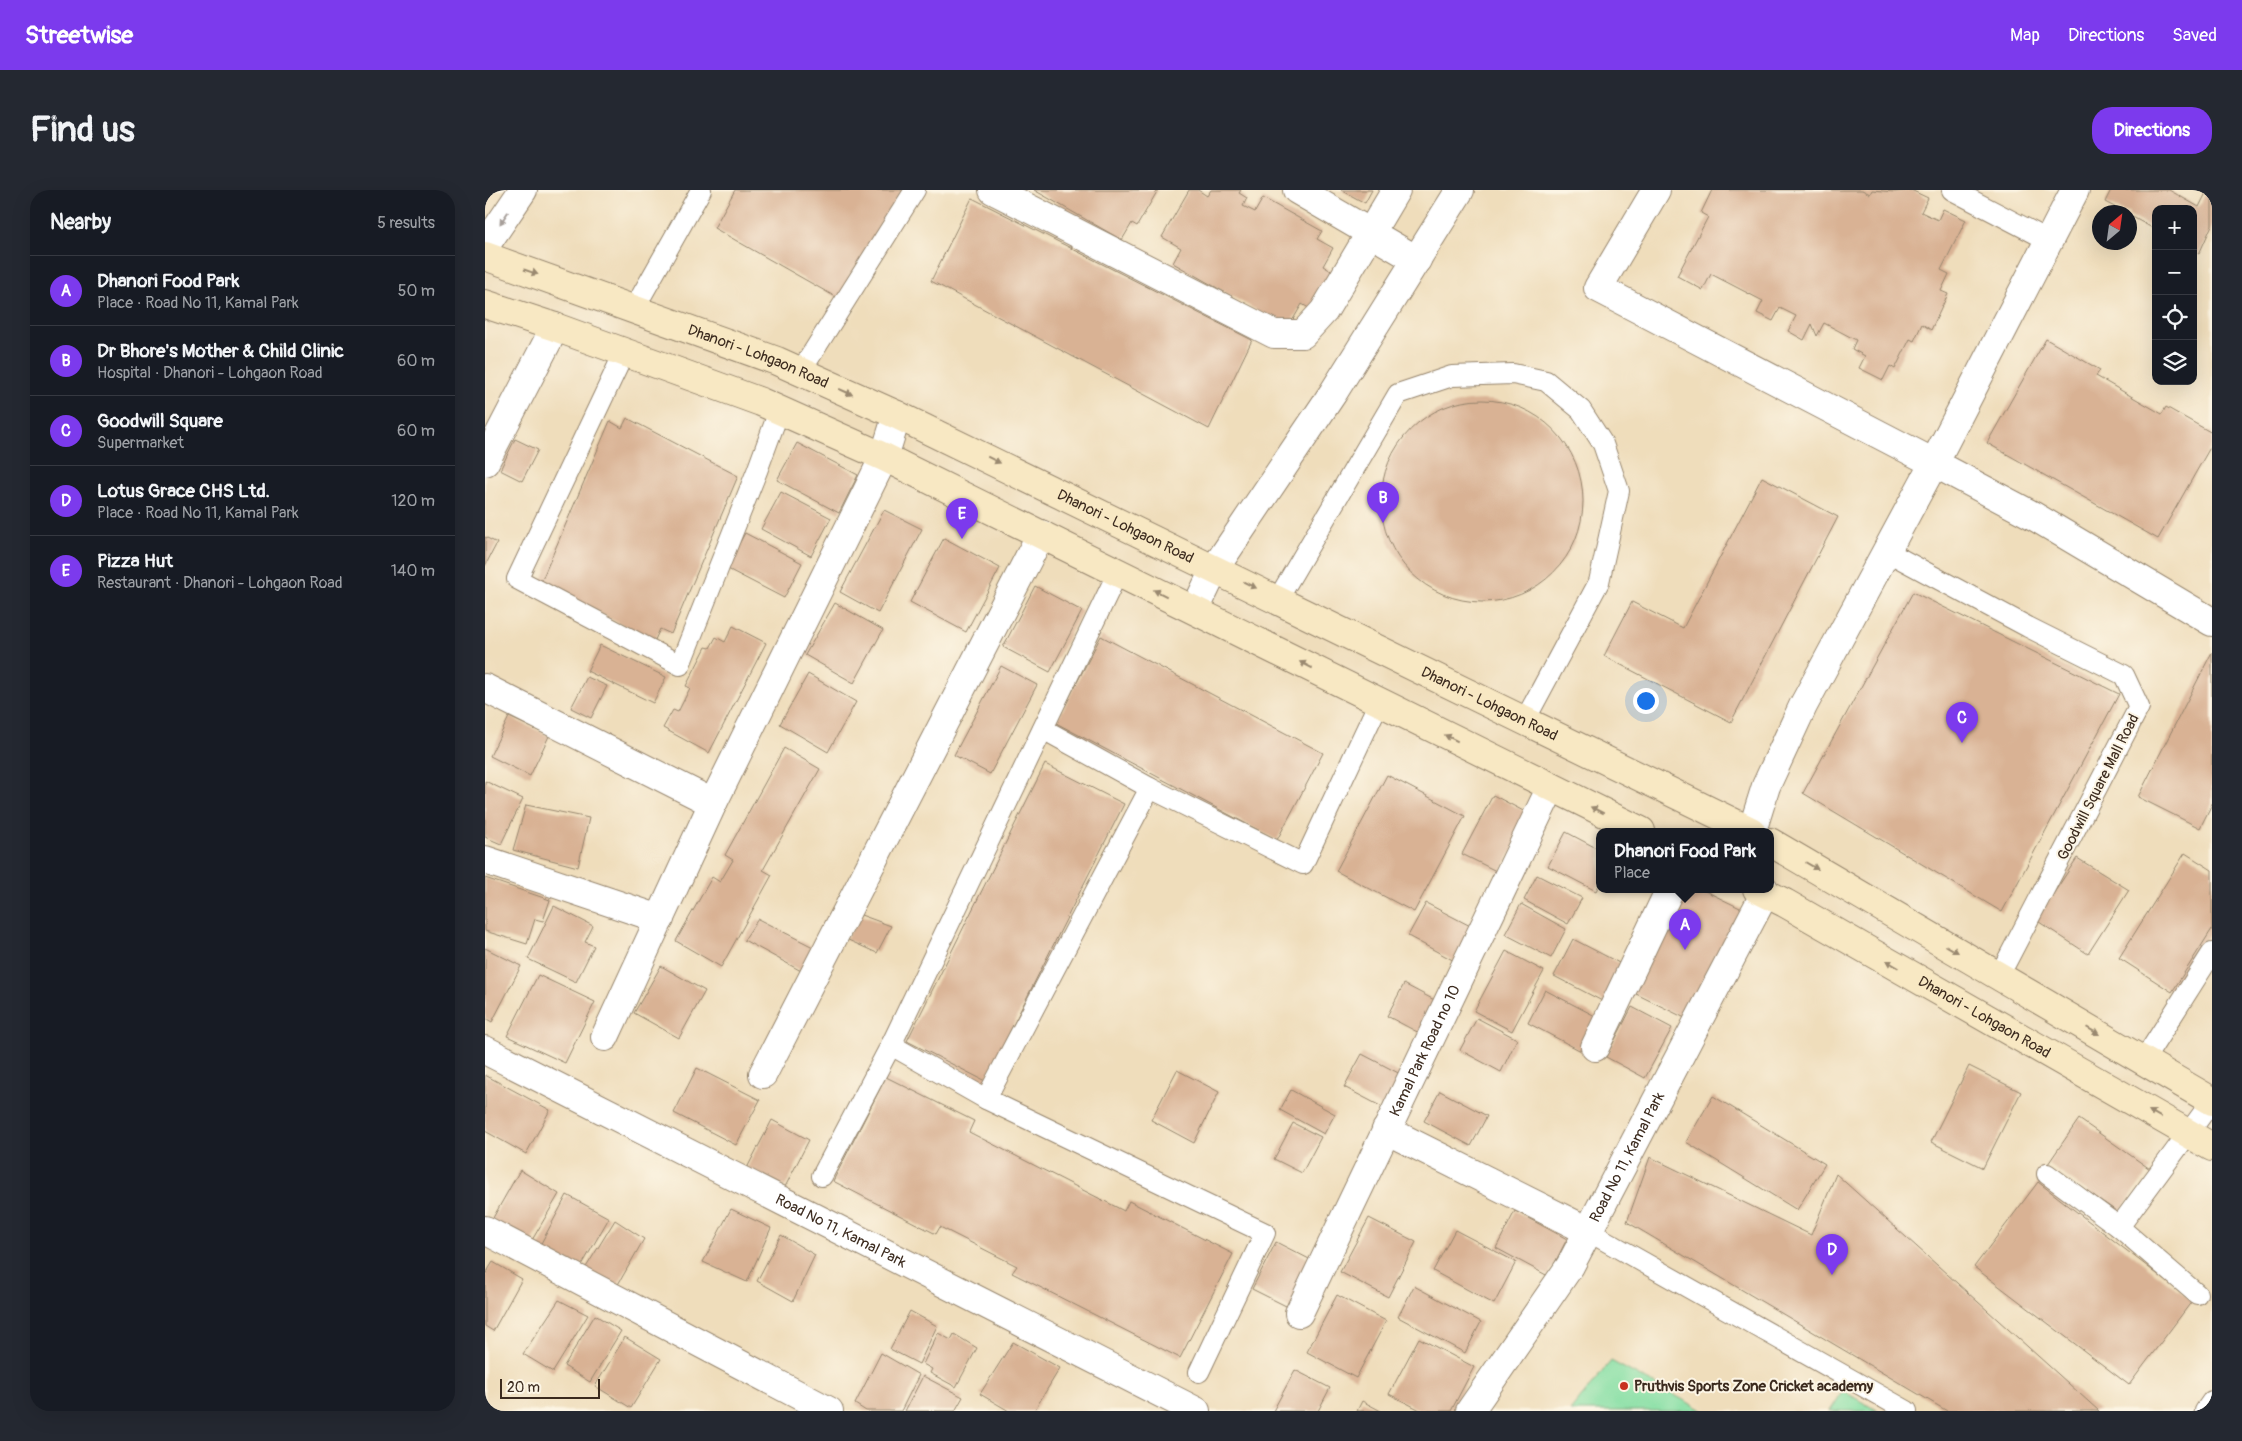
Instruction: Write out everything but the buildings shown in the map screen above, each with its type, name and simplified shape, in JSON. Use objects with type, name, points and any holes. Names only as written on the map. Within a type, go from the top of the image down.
[{"type":"main road","name":"Dhanori - Lohgaon Road","points":[[485,256],[777,361],[897,414],[1746,828]]},
{"type":"main road","points":[[485,304],[555,327],[779,411],[884,457],[1635,828]]},
{"type":"main road","points":[[1774,844],[2212,1101]]},
{"type":"main road","name":"Dhanori - Lohgaon Road","points":[[1767,893],[2212,1147]]},
{"type":"street","points":[[485,246],[523,190]]},
{"type":"street","points":[[993,190],[1274,334],[1303,334],[1325,311],[1396,190]]},
{"type":"street","points":[[1297,190],[1417,260]]},
{"type":"street","points":[[1195,610],[1215,568],[1333,393],[1460,190]]},
{"type":"street","points":[[1656,190],[1598,288],[2032,514],[2212,622]]},
{"type":"street","points":[[1753,828],[1767,786],[1803,706],[1934,464],[2075,190]]},
{"type":"street","points":[[485,462],[555,327]]},
{"type":"street","points":[[605,1037],[713,802],[884,457],[897,414]]},
{"type":"street","points":[[763,1074],[1041,534]]},
{"type":"street","points":[[485,688],[713,802]]},
{"type":"street","name":"Kamal Park Road no 10","points":[[1299,1313],[1551,787]]},
{"type":"street","points":[[485,860],[659,919]]},
{"type":"street","points":[[1595,1047],[1668,893]]},
{"type":"street","name":"Road No 11, Kamal Park","points":[[1470,1411],[1569,1266],[1760,893]]},
{"type":"street","name":"Road No 11, Kamal Park","points":[[485,1050],[1196,1411]]},
{"type":"street","points":[[1386,1130],[1588,1231]]},
{"type":"street","points":[[485,1230],[829,1411]]},
{"type":"lane","points":[[634,308],[701,190]]},
{"type":"lane","points":[[801,371],[915,190]]},
{"type":"lane","points":[[1953,190],[2048,240]]},
{"type":"lane","points":[[624,353],[517,579],[680,665],[779,411]]},
{"type":"lane","points":[[1277,599],[1398,394],[1451,376],[1513,374],[1547,381],[1581,410],[1603,444],[1619,491],[1599,582],[1525,720]]},
{"type":"lane","name":"Goodwill Square Mall Road","points":[[1886,551],[2124,675],[2139,707],[1999,976]]},
{"type":"lane","points":[[822,1176],[891,1045],[1118,572]]},
{"type":"lane","points":[[1043,729],[1151,788],[1303,864],[1379,702]]},
{"type":"lane","points":[[986,1099],[1151,788]]},
{"type":"lane","points":[[2143,1060],[2212,953]]},
{"type":"lane","points":[[891,1045],[986,1099],[1265,1232],[1199,1372]]},
{"type":"lane","points":[[2119,1227],[2212,1101]]},
{"type":"lane","points":[[2047,1174],[2119,1227],[2197,1294]]},
{"type":"lane","points":[[1588,1231],[1907,1411]]},
{"type":"lane","points":[[2205,1411],[2212,1401]]},
{"type":"green space","name":"Pruthvis Sports Zone Cricket academy","points":[[1611,1361],[1704,1411],[1570,1411]]},
{"type":"green space","name":"Pruthvis Sports Zone Cricket academy","points":[[1843,1391],[1878,1411],[1830,1411]]},
{"type":"place","name":"Dr Bhore's Mother & Child Clinic","points":[[1383,523]]},
{"type":"place","name":"Pizza Hut","points":[[962,539]]},
{"type":"place","name":"Goodwill Square","points":[[1962,743]]},
{"type":"place","name":"Dhanori Food Park","points":[[1685,950]]},
{"type":"place","name":"Lotus Grace CHS Ltd.","points":[[1832,1275]]},
{"type":"place","name":"Pruthvis Sports Zone Cricket academy","points":[[1624,1386]]}]
